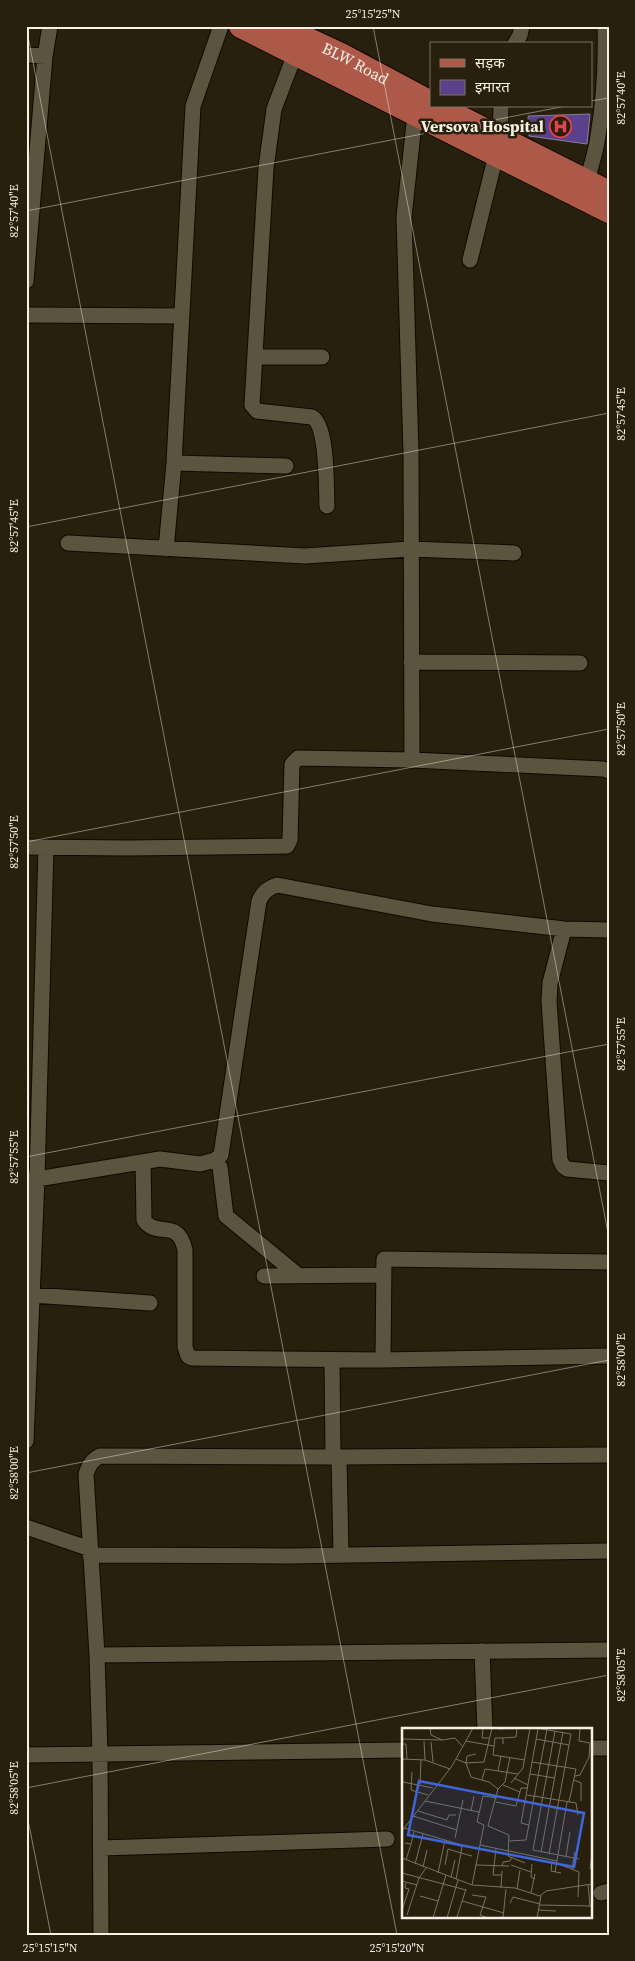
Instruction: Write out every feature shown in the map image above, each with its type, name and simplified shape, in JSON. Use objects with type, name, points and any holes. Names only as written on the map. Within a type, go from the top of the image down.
[{"type":"main road","points":[[241,26],[295,54],[428,108]]},
{"type":"main road","name":"BLW Road","points":[[280,26],[341,55],[428,108],[498,146],[587,182],[609,193]]},
{"type":"main road","points":[[498,146],[609,211]]},
{"type":"street","points":[[26,281],[31,166],[50,26]]},
{"type":"street","points":[[166,549],[174,463],[193,106],[221,26]]},
{"type":"street","points":[[516,42],[522,26]]},
{"type":"street","points":[[587,182],[599,130],[606,58],[605,26]]},
{"type":"street","points":[[295,54],[274,109],[269,140],[252,401],[257,411],[312,416],[318,422],[324,454],[327,506]]},
{"type":"street","points":[[26,55],[45,56]]},
{"type":"street","points":[[412,760],[411,452],[404,217],[428,108]]},
{"type":"street","points":[[470,260],[498,146],[501,108]]},
{"type":"street","points":[[26,315],[182,316]]},
{"type":"street","points":[[255,357],[322,356]]},
{"type":"street","points":[[174,463],[286,466]]},
{"type":"street","points":[[68,543],[305,556],[410,549],[514,553]]},
{"type":"street","points":[[411,662],[580,663]]},
{"type":"street","points":[[26,847],[287,846],[290,840],[291,772],[294,760],[304,758],[412,760],[603,769],[609,771]]},
{"type":"street","points":[[26,1441],[32,1295],[32,1179],[42,1035],[46,847]]},
{"type":"street","points":[[32,1179],[160,1159],[200,1164],[216,1160],[221,1155],[260,901],[263,894],[277,884],[432,914],[564,930],[609,930]]},
{"type":"street","points":[[564,930],[550,983],[549,1001],[560,1160],[567,1169],[609,1174]]},
{"type":"street","points":[[26,1034],[42,1035]]},
{"type":"street","points":[[216,1160],[220,1167],[226,1216],[299,1276]]},
{"type":"street","points":[[143,1162],[144,1220],[148,1226],[153,1228],[175,1231],[180,1235],[185,1250],[185,1348],[188,1356],[201,1360],[383,1360],[609,1356]]},
{"type":"street","points":[[383,1360],[384,1259],[609,1262]]},
{"type":"street","points":[[264,1276],[384,1275]]},
{"type":"street","points":[[32,1295],[150,1303]]},
{"type":"street","points":[[332,1360],[341,1555]]},
{"type":"street","points":[[101,1935],[100,1754],[97,1655],[86,1474],[89,1465],[95,1458],[100,1456],[609,1455]]},
{"type":"street","points":[[26,1528],[90,1552],[341,1555],[609,1551]]},
{"type":"street","points":[[97,1655],[609,1650]]},
{"type":"street","points":[[482,1652],[485,1728]]},
{"type":"street","points":[[592,1748],[609,1748]]},
{"type":"street","points":[[26,1755],[402,1750]]},
{"type":"street","points":[[101,1848],[387,1839]]},
{"type":"building","points":[[590,114],[587,144],[529,136],[528,116]]},
{"type":"place","name":"Versova Hospital","points":[[560,126]]}]
